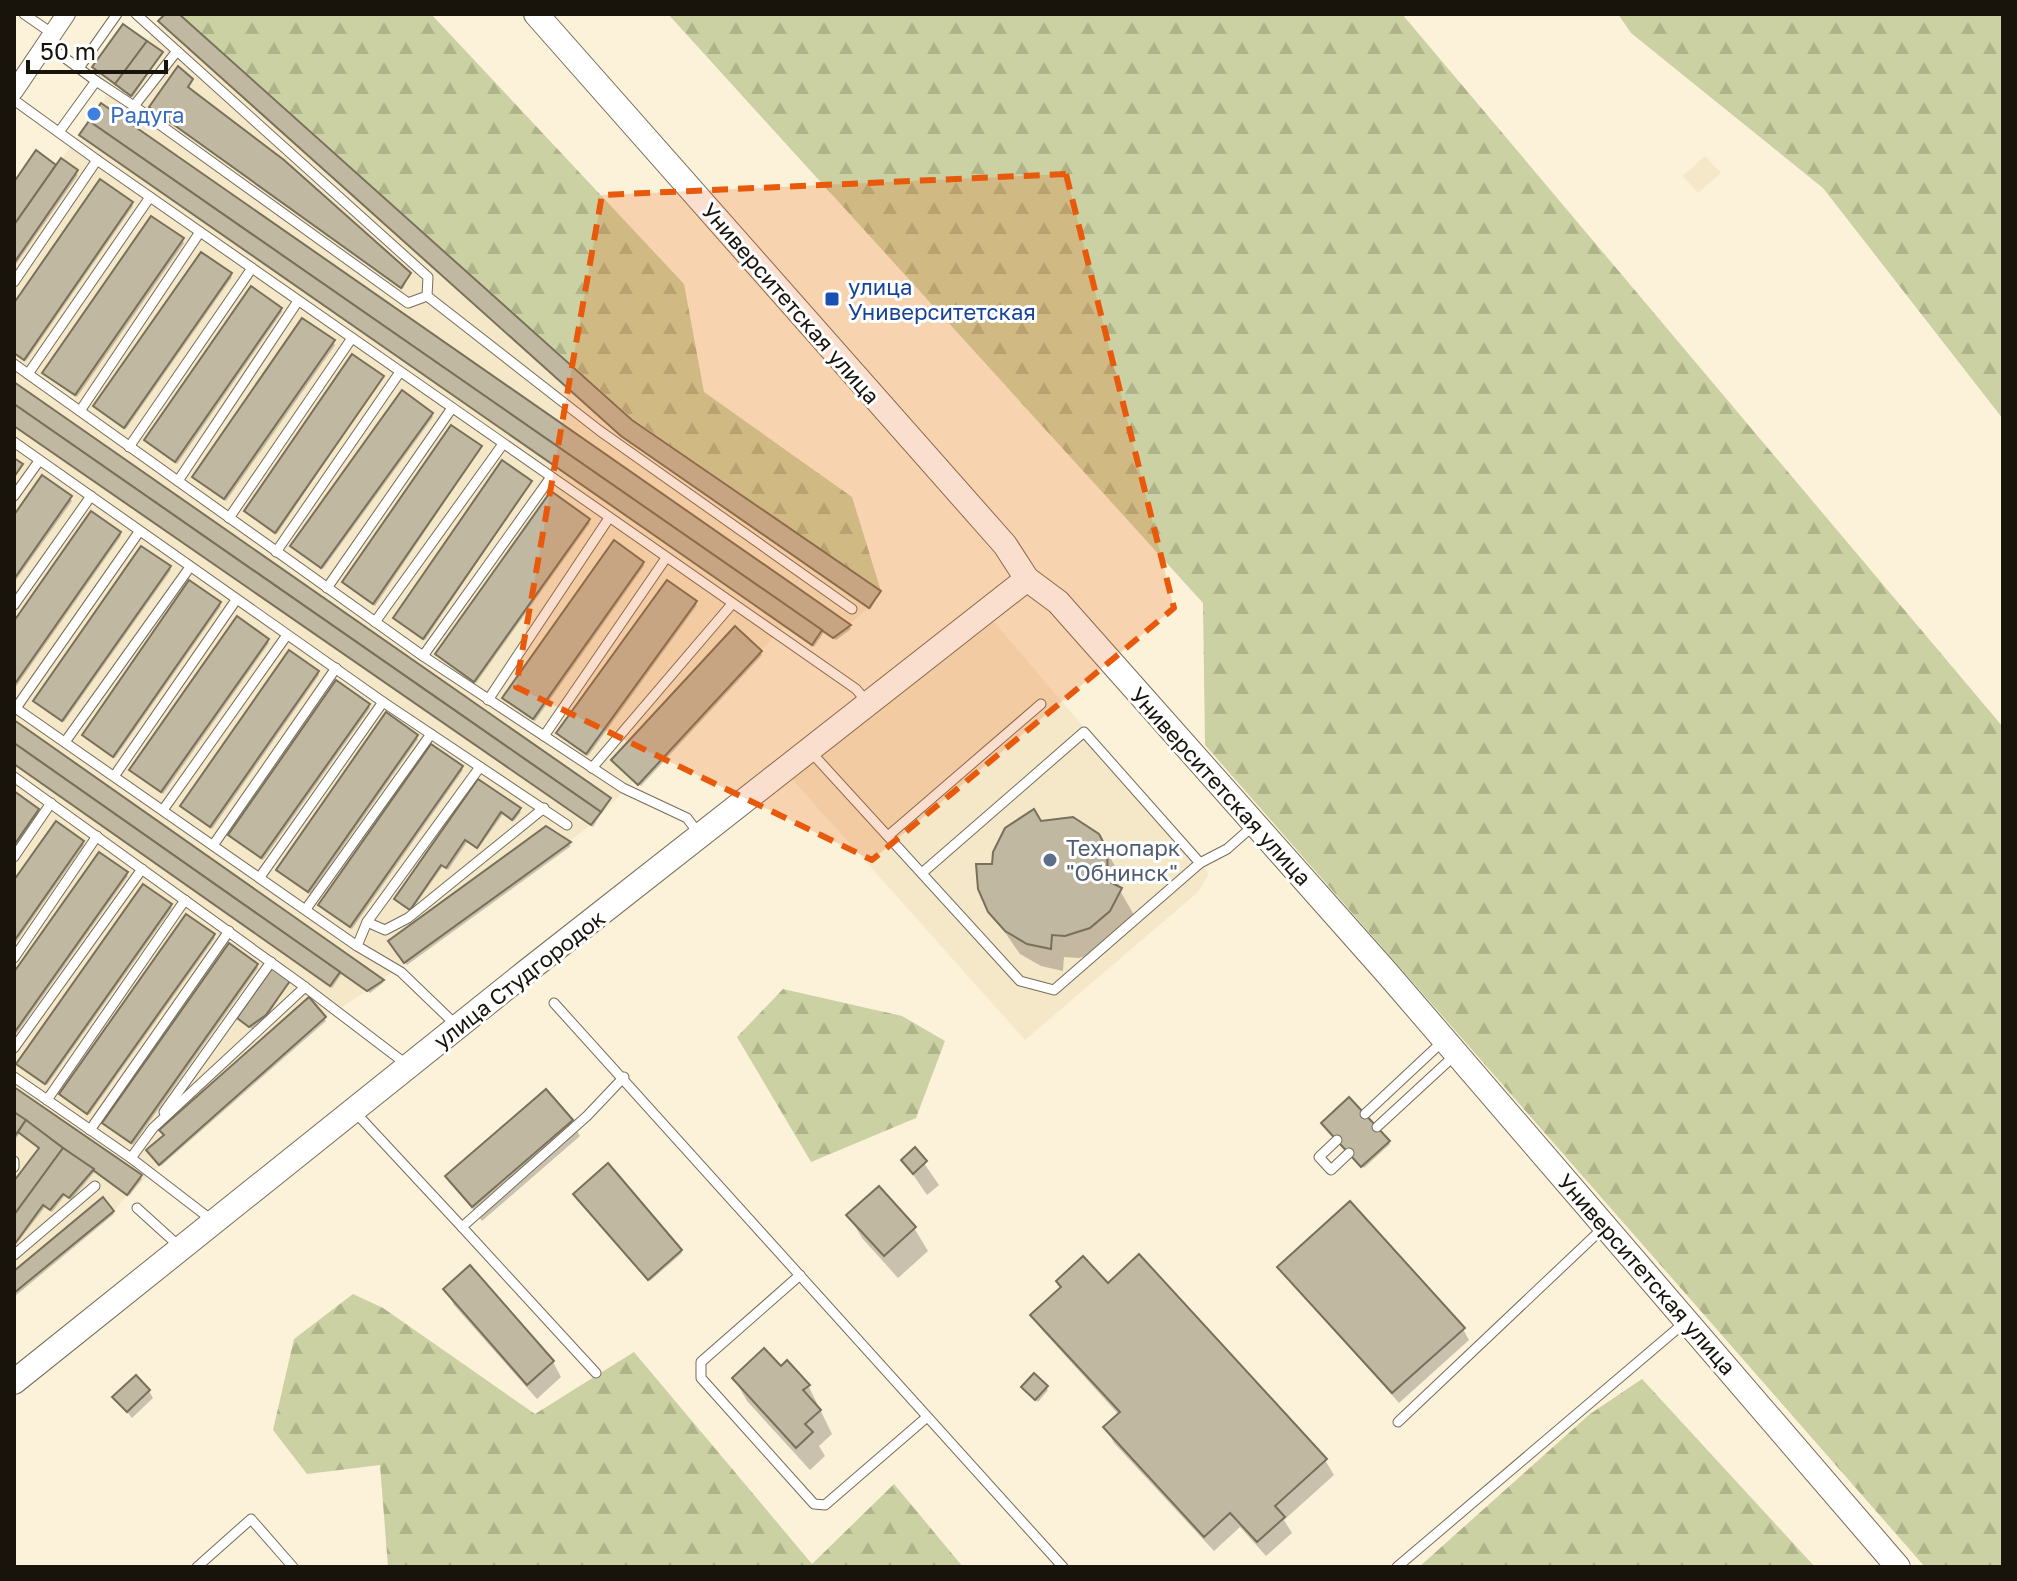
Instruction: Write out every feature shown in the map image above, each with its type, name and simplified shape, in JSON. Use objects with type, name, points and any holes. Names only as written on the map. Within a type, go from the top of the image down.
[{"type":"street","points":[[14,91],[66,14]]},
{"type":"street","name":"Университетская улица","points":[[536,14],[1005,545],[1027,579],[1058,602],[1451,1047],[1898,1567]]},
{"type":"street","name":"улица Студгородок","points":[[14,1382],[180,1247],[1027,579]]},
{"type":"lane","points":[[24,14],[96,81],[408,303],[427,296]]},
{"type":"lane","points":[[79,68],[117,14]]},
{"type":"lane","points":[[136,14],[428,277],[427,296]]},
{"type":"lane","points":[[134,106],[177,51]]},
{"type":"lane","points":[[59,132],[96,81]]},
{"type":"lane","points":[[14,100],[856,689],[869,704]]},
{"type":"lane","points":[[14,282],[97,160]]},
{"type":"lane","points":[[28,374],[150,197]]},
{"type":"lane","points":[[80,411],[200,232]]},
{"type":"lane","points":[[129,447],[252,268]]},
{"type":"lane","points":[[427,296],[600,431],[852,609]]},
{"type":"lane","points":[[178,481],[298,301]]},
{"type":"lane","points":[[229,518],[352,338]]},
{"type":"lane","points":[[14,364],[423,656],[623,788],[687,818],[701,836]]},
{"type":"lane","points":[[276,552],[400,372]]},
{"type":"lane","points":[[327,588],[452,408]]},
{"type":"lane","points":[[14,442],[383,702],[567,825]]},
{"type":"lane","points":[[375,622],[503,444]]},
{"type":"lane","points":[[14,496],[39,461]]},
{"type":"lane","points":[[423,656],[551,477]]},
{"type":"lane","points":[[14,605],[91,496]]},
{"type":"lane","points":[[488,700],[609,518]]},
{"type":"lane","points":[[139,532],[15,708],[357,946],[401,972],[458,1027]]},
{"type":"lane","points":[[544,736],[666,558]]},
{"type":"lane","points":[[65,742],[190,567]]},
{"type":"lane","points":[[115,775],[236,600]]},
{"type":"lane","points":[[592,768],[732,604]]},
{"type":"lane","points":[[163,810],[287,635]]},
{"type":"lane","points":[[214,844],[336,668]]},
{"type":"lane","points":[[260,877],[383,702]]},
{"type":"lane","points":[[888,836],[1041,704]]},
{"type":"lane","points":[[922,873],[1084,732],[1200,863]]},
{"type":"lane","points":[[306,909],[431,734]]},
{"type":"lane","points":[[810,751],[1020,981],[1054,990],[1200,863],[1227,849],[1255,825]]},
{"type":"lane","points":[[357,946],[367,922],[480,767]]},
{"type":"lane","points":[[14,777],[229,931],[409,1066]]},
{"type":"lane","points":[[14,857],[51,803]]},
{"type":"lane","points":[[367,922],[385,930],[408,918],[544,808]]},
{"type":"lane","points":[[14,958],[97,836]]},
{"type":"lane","points":[[14,1048],[142,869]]},
{"type":"lane","points":[[47,1100],[185,900]]},
{"type":"lane","points":[[90,1130],[229,931]]},
{"type":"lane","points":[[131,1158],[271,962]]},
{"type":"lane","points":[[153,1128],[305,987]]},
{"type":"lane","points":[[554,1003],[1063,1567]]},
{"type":"lane","points":[[1365,1114],[1451,1047]]},
{"type":"lane","points":[[1377,1127],[1451,1047]]},
{"type":"lane","points":[[14,1077],[131,1158],[213,1221]]},
{"type":"lane","points":[[462,1227],[587,1116],[624,1077]]},
{"type":"lane","points":[[353,1110],[596,1373]]},
{"type":"lane","points":[[1337,1140],[1319,1157],[1331,1170],[1349,1153]]},
{"type":"lane","points":[[14,1255],[95,1186]]},
{"type":"lane","points":[[137,1208],[180,1247]]},
{"type":"lane","points":[[1398,1422],[1605,1225]]},
{"type":"lane","points":[[800,1275],[701,1362],[701,1378],[721,1401],[814,1504],[825,1505],[927,1417]]},
{"type":"lane","points":[[1397,1567],[1687,1320]]},
{"type":"lane","points":[[197,1567],[251,1519],[293,1567]]},
{"type":"highlighted area","points":[[1066,174],[1174,608],[872,860],[516,687],[602,195]]},
{"type":"shaded area","points":[[166,14],[179,14],[633,419],[881,591],[869,608],[833,638],[822,631],[812,645],[784,627],[591,825],[367,991],[326,1017],[127,1195],[114,1211],[14,1293],[14,225]]},
{"type":"shaded area","points":[[1705,156],[1721,173],[1698,193],[1683,176]]},
{"type":"shaded area","points":[[994,622],[1209,874],[1198,892],[1025,1040],[791,778]]},
{"type":"green space","points":[[179,14],[431,14],[684,284],[704,392],[852,497],[881,591],[633,419]]},
{"type":"green space","points":[[668,14],[1402,14],[2003,727],[2003,1567],[1925,1567],[1205,745],[1203,603]]},
{"type":"green space","points":[[1618,14],[2003,14],[2003,419],[1823,188],[1631,33]]},
{"type":"green space","points":[[783,989],[902,1016],[945,1041],[916,1118],[811,1162],[737,1037]]},
{"type":"green space","points":[[353,1294],[383,1308],[535,1414],[634,1352],[812,1564],[894,1484],[963,1567],[388,1567],[380,1465],[307,1474],[273,1430],[294,1339]]},
{"type":"green space","points":[[1642,1379],[1815,1567],[1419,1567],[1590,1414]]},
{"type":"building","points":[[165,14],[179,14],[632,420],[881,591],[869,608],[621,436],[158,21]]},
{"type":"building","points":[[123,24],[147,41],[115,84],[92,67]]},
{"type":"building","points":[[147,41],[163,52],[131,96],[115,84]]},
{"type":"building","points":[[178,66],[193,79],[188,87],[284,160],[411,273],[401,288],[149,107]]},
{"type":"building","points":[[101,103],[851,625],[833,638],[89,121]]},
{"type":"building","points":[[89,121],[822,630],[812,645],[79,135]]},
{"type":"building","points":[[36,150],[56,165],[14,225],[14,182]]},
{"type":"building","points":[[61,158],[78,170],[14,263],[14,225]]},
{"type":"building","points":[[100,179],[133,202],[24,360],[14,353],[14,303]]},
{"type":"building","points":[[151,216],[184,238],[75,395],[42,373]]},
{"type":"building","points":[[201,252],[232,273],[124,428],[93,406]]},
{"type":"building","points":[[251,286],[282,308],[175,462],[144,440]]},
{"type":"building","points":[[302,318],[335,340],[224,499],[192,477]]},
{"type":"building","points":[[352,354],[384,376],[275,533],[244,511]]},
{"type":"building","points":[[14,382],[611,798],[601,812],[14,404]]},
{"type":"building","points":[[402,390],[433,413],[321,568],[290,546]]},
{"type":"building","points":[[14,404],[601,812],[591,825],[14,426]]},
{"type":"building","points":[[451,425],[482,446],[373,604],[342,582]]},
{"type":"building","points":[[14,458],[23,464],[14,477]]},
{"type":"building","points":[[502,460],[532,481],[423,639],[393,618]]},
{"type":"building","points":[[42,475],[72,496],[14,579],[14,515]]},
{"type":"building","points":[[551,491],[590,519],[474,682],[435,654]]},
{"type":"building","points":[[91,511],[121,532],[14,685],[14,621]]},
{"type":"building","points":[[614,540],[644,562],[533,719],[502,698]]},
{"type":"building","points":[[141,546],[171,566],[62,721],[33,701]]},
{"type":"building","points":[[189,580],[221,602],[113,757],[82,735]]},
{"type":"building","points":[[667,580],[697,601],[586,754],[556,733]]},
{"type":"building","points":[[237,616],[269,639],[161,792],[129,770]]},
{"type":"building","points":[[735,626],[762,651],[638,785],[611,760]]},
{"type":"building","points":[[289,650],[319,671],[210,827],[180,806]]},
{"type":"building","points":[[336,680],[370,704],[261,858],[228,835]]},
{"type":"building","points":[[386,712],[418,735],[308,892],[276,870]]},
{"type":"building","points":[[14,720],[384,980],[367,991],[14,743]]},
{"type":"building","points":[[14,743],[340,972],[330,986],[14,764]]},
{"type":"building","points":[[431,744],[463,766],[350,927],[318,905]]},
{"type":"building","points":[[478,779],[521,808],[512,820],[501,812],[477,848],[465,840],[446,868],[441,865],[410,910],[394,899]]},
{"type":"building","points":[[14,791],[39,809],[14,845]]},
{"type":"building","points":[[1034,809],[1041,821],[1073,817],[1099,834],[1107,849],[1108,881],[1122,888],[1110,911],[1090,928],[1065,936],[1052,935],[1051,949],[1027,944],[1005,931],[988,912],[978,889],[976,864],[992,864],[993,852],[1005,828]]},
{"type":"building","points":[[56,821],[84,841],[14,941],[14,880]]},
{"type":"building","points":[[546,826],[571,842],[404,963],[388,941]]},
{"type":"building","points":[[99,852],[128,872],[14,1033],[14,972]]},
{"type":"building","points":[[143,884],[172,904],[45,1084],[16,1064]]},
{"type":"building","points":[[186,914],[215,934],[87,1114],[59,1094]]},
{"type":"building","points":[[229,943],[258,964],[131,1143],[102,1123]]},
{"type":"building","points":[[272,968],[290,981],[266,1015],[249,1027],[237,1018]]},
{"type":"building","points":[[309,997],[326,1017],[159,1165],[146,1150],[164,1135],[159,1130]]},
{"type":"building","points":[[14,1087],[142,1175],[127,1195],[14,1112]]},
{"type":"building","points":[[546,1089],[573,1120],[472,1207],[445,1176]]},
{"type":"building","points":[[1349,1097],[1390,1141],[1361,1167],[1321,1123]]},
{"type":"building","points":[[14,1112],[26,1120],[14,1137]]},
{"type":"building","points":[[26,1120],[63,1148],[14,1215],[14,1181],[39,1148],[18,1132]]},
{"type":"building","points":[[915,1147],[927,1161],[913,1174],[901,1160]]},
{"type":"building","points":[[63,1148],[94,1169],[69,1198],[63,1194],[50,1210],[43,1205],[14,1245],[14,1215]]},
{"type":"building","points":[[608,1163],[682,1250],[648,1280],[573,1194]]},
{"type":"building","points":[[879,1186],[916,1227],[884,1256],[846,1215]]},
{"type":"building","points":[[103,1197],[114,1211],[14,1293],[14,1271]]},
{"type":"building","points":[[1350,1201],[1465,1328],[1392,1393],[1277,1267]]},
{"type":"building","points":[[1139,1254],[1327,1459],[1275,1506],[1285,1517],[1257,1542],[1230,1513],[1204,1537],[1103,1427],[1120,1412],[1030,1315],[1061,1287],[1056,1281],[1083,1256],[1108,1283]]},
{"type":"building","points":[[470,1265],[554,1361],[527,1385],[443,1289]]},
{"type":"building","points":[[764,1348],[781,1366],[787,1360],[810,1385],[803,1390],[821,1410],[805,1424],[813,1432],[796,1448],[732,1378]]},
{"type":"building","points":[[1034,1373],[1048,1386],[1035,1400],[1021,1387]]},
{"type":"building","points":[[136,1375],[150,1390],[127,1412],[112,1397]]},
{"type":"place","name":"Радуга","points":[[94,114]]},
{"type":"place","name":"улица Университетская","points":[[832,299]]},
{"type":"place","name":"Технопарк \"Обнинск\"","points":[[1050,860]]}]
